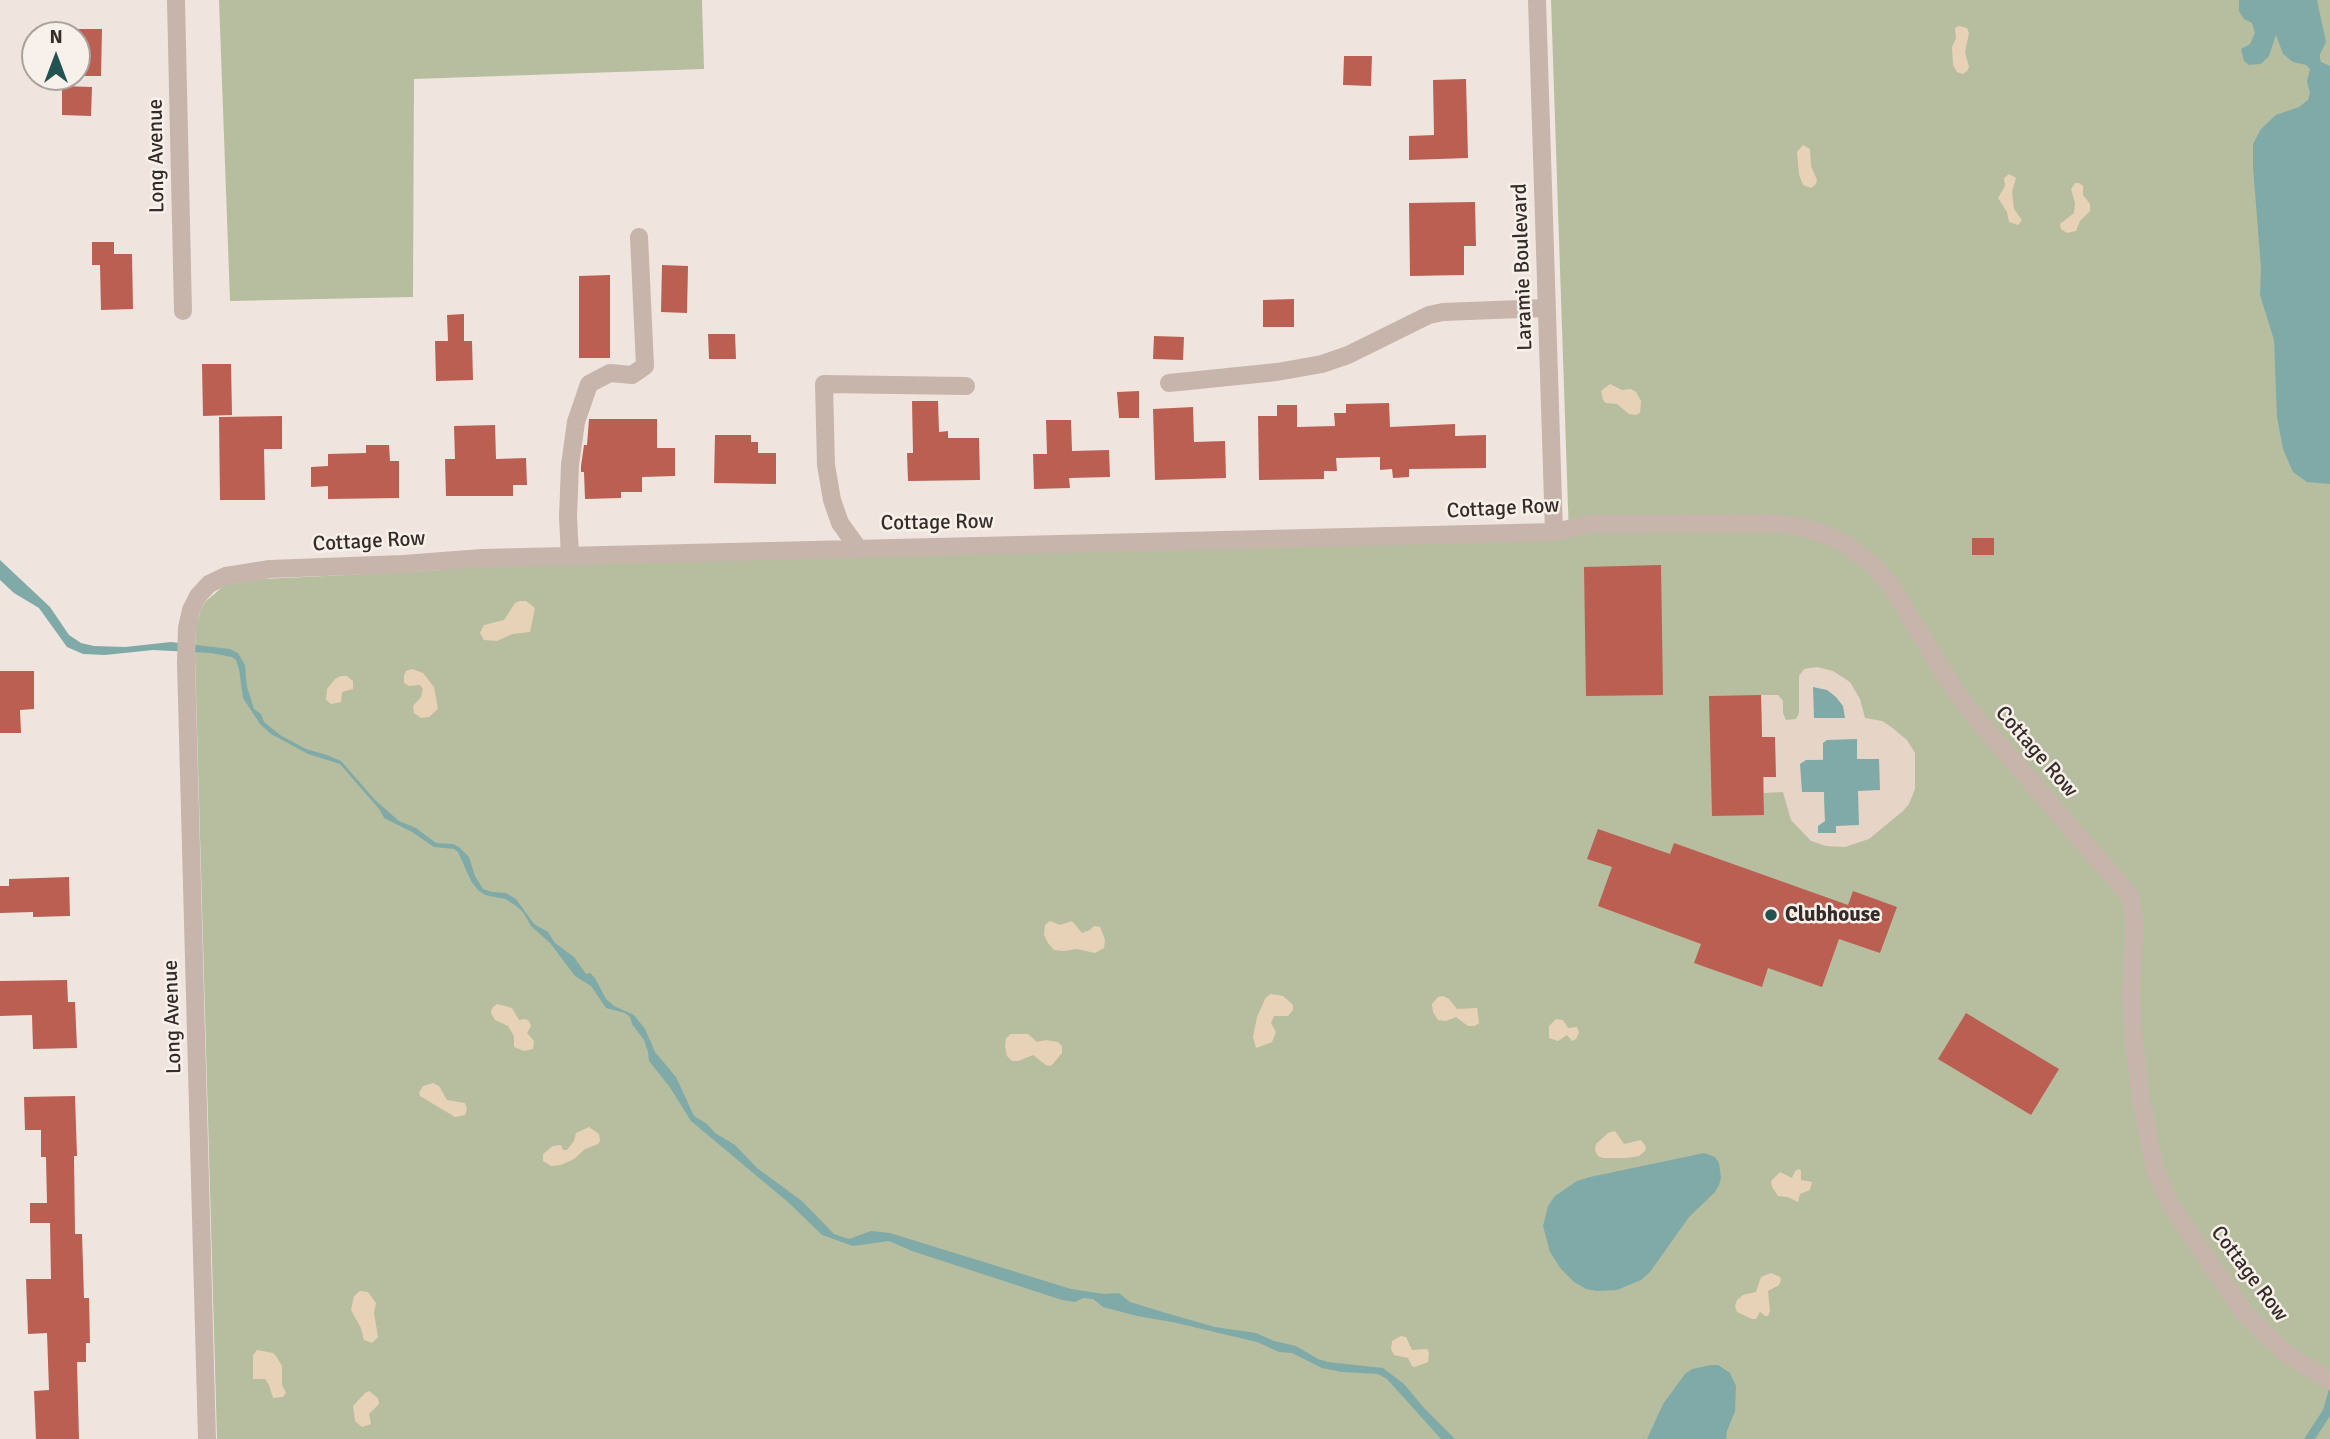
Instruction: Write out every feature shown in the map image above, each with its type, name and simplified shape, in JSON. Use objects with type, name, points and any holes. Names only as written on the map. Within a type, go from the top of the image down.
[{"type":"street","name":"Long Avenue","points":[[176,0],[183,311]]},
{"type":"street","name":"Laramie Boulevard","points":[[1537,0],[1554,532]]},
{"type":"street","points":[[570,556],[570,465],[576,422],[589,384],[610,373],[632,375],[645,366],[639,237]]},
{"type":"street","points":[[1169,383],[1277,372],[1322,364],[1348,355],[1429,315],[1443,312],[1547,308]]},
{"type":"street","points":[[858,548],[839,523],[832,499],[826,465],[824,384],[966,386]]},
{"type":"street","name":"Cottage Row","points":[[198,596],[216,580],[253,571],[482,558],[1554,532],[1591,524],[1767,523],[1819,532],[1857,552],[1890,584],[1952,686],[1972,713],[2130,896],[2135,921],[2132,995],[2134,1041],[2141,1099],[2155,1168],[2172,1207],[2245,1314],[2273,1343],[2323,1377]]},
{"type":"street","name":"Long Avenue","points":[[198,596],[187,628],[186,663],[207,1439]]},
{"type":"green space","points":[[219,0],[702,0],[704,69],[414,79],[413,297],[230,301]]},
{"type":"green space","points":[[1551,0],[2330,0],[2330,1439],[217,1439],[195,658],[196,627],[206,601],[225,585],[263,579],[429,571],[497,564],[1569,537]]},
{"type":"sand","points":[[1955,28],[1967,28],[1969,33],[1965,52],[1969,67],[1963,74],[1957,72],[1953,65],[1952,47],[1956,38]]},
{"type":"sand","points":[[1803,145],[1810,149],[1811,166],[1817,180],[1811,188],[1803,185],[1799,174],[1797,152]]},
{"type":"sand","points":[[2009,174],[2016,178],[2012,192],[2014,209],[2022,220],[2018,225],[2009,222],[2007,212],[1998,198],[2005,186],[2004,178]]},
{"type":"sand","points":[[2075,183],[2083,186],[2083,195],[2090,204],[2090,211],[2080,221],[2076,231],[2067,233],[2061,229],[2060,224],[2074,213],[2075,203],[2071,189]]},
{"type":"sand","points":[[1610,384],[1622,390],[1631,389],[1636,392],[1641,401],[1640,413],[1629,414],[1617,404],[1606,403],[1601,391]]},
{"type":"sand","points":[[526,601],[535,608],[530,632],[512,634],[497,641],[484,640],[480,633],[484,625],[504,620],[515,603]]},
{"type":"sand","points":[[412,669],[423,673],[434,687],[438,709],[429,717],[421,718],[414,713],[413,706],[421,697],[423,689],[420,685],[409,686],[404,683],[406,671]]},
{"type":"sand","points":[[341,676],[347,676],[353,681],[353,689],[342,692],[341,702],[331,704],[326,700],[327,689]]},
{"type":"sand","points":[[1050,921],[1060,925],[1072,921],[1082,933],[1094,926],[1100,927],[1105,940],[1104,948],[1095,953],[1077,949],[1054,950],[1044,935],[1045,925]]},
{"type":"sand","points":[[1271,994],[1283,996],[1293,1005],[1293,1010],[1288,1016],[1274,1016],[1271,1023],[1276,1032],[1272,1042],[1256,1048],[1253,1037],[1257,1017],[1266,997]]},
{"type":"sand","points":[[1443,996],[1457,1009],[1477,1008],[1479,1023],[1468,1026],[1456,1017],[1446,1021],[1438,1020],[1432,1004],[1438,997]]},
{"type":"sand","points":[[497,1004],[512,1008],[519,1020],[529,1021],[531,1026],[527,1033],[534,1041],[533,1049],[524,1051],[514,1047],[514,1036],[508,1026],[495,1020],[491,1013]]},
{"type":"sand","points":[[1556,1019],[1563,1020],[1568,1028],[1577,1027],[1579,1032],[1576,1039],[1572,1041],[1567,1035],[1558,1041],[1549,1038],[1549,1026]]},
{"type":"sand","points":[[1011,1034],[1028,1034],[1037,1042],[1058,1042],[1062,1046],[1062,1053],[1051,1066],[1033,1055],[1012,1061],[1007,1056],[1005,1047],[1006,1038]]},
{"type":"sand","points":[[433,1083],[439,1086],[447,1100],[465,1103],[465,1115],[455,1117],[420,1096],[423,1086]]},
{"type":"sand","points":[[589,1127],[599,1134],[598,1144],[561,1165],[551,1166],[543,1161],[543,1154],[553,1146],[561,1145],[563,1150],[567,1150],[576,1133]]},
{"type":"sand","points":[[1615,1131],[1624,1144],[1641,1140],[1646,1147],[1645,1151],[1639,1156],[1627,1158],[1598,1156],[1596,1144],[1608,1133]]},
{"type":"sand","points":[[1799,1169],[1801,1180],[1812,1182],[1810,1190],[1800,1194],[1798,1202],[1778,1196],[1771,1181],[1780,1172],[1792,1178]]},
{"type":"sand","points":[[1771,1273],[1781,1280],[1779,1285],[1768,1291],[1768,1316],[1760,1312],[1756,1319],[1752,1319],[1737,1312],[1737,1300],[1743,1295],[1756,1292],[1761,1277]]},
{"type":"sand","points":[[360,1291],[368,1292],[376,1303],[374,1313],[378,1337],[372,1343],[364,1340],[351,1310],[354,1296]]},
{"type":"sand","points":[[1401,1336],[1406,1337],[1412,1350],[1427,1349],[1428,1362],[1415,1367],[1408,1358],[1394,1355],[1391,1349],[1392,1341]]},
{"type":"sand","points":[[257,1350],[273,1353],[282,1366],[282,1385],[286,1393],[283,1397],[273,1398],[265,1379],[253,1379],[253,1355]]},
{"type":"sand","points":[[369,1391],[378,1398],[379,1404],[369,1414],[371,1424],[362,1427],[355,1421],[353,1406]]},
{"type":"shaded area","points":[[1817,667],[1833,671],[1850,682],[1860,699],[1865,718],[1882,721],[1890,726],[1907,740],[1915,753],[1915,789],[1909,804],[1869,839],[1845,847],[1826,846],[1811,841],[1791,820],[1783,792],[1764,793],[1764,777],[1776,777],[1762,737],[1761,695],[1778,695],[1783,701],[1786,720],[1796,719],[1799,713],[1799,676],[1804,669]],"holes":[[[1857,759],[1836,826],[1825,821],[1824,792],[1806,760]]]},
{"type":"water","points":[[2239,0],[2317,0],[2326,42],[2320,59],[2330,66],[2330,484],[2307,482],[2293,472],[2283,449],[2277,417],[2274,340],[2260,295],[2261,268],[2253,167],[2253,144],[2261,129],[2276,115],[2299,107],[2308,100],[2310,93],[2307,81],[2310,69],[2306,65],[2293,62],[2283,54],[2276,35],[2269,56],[2261,64],[2249,65],[2244,61],[2241,49],[2250,44],[2255,33],[2252,23],[2244,19],[2239,11]]},
{"type":"water","points":[[0,560],[50,607],[69,635],[81,643],[125,647],[171,642],[230,649],[238,653],[245,665],[247,687],[254,709],[261,714],[264,722],[280,735],[306,749],[341,761],[375,800],[399,821],[416,828],[436,843],[459,847],[469,857],[475,876],[483,889],[506,893],[516,899],[534,924],[548,932],[555,943],[574,957],[586,974],[590,973],[595,978],[606,999],[614,1006],[634,1015],[645,1029],[655,1052],[676,1077],[694,1116],[735,1145],[757,1168],[802,1201],[834,1234],[849,1239],[871,1231],[890,1233],[1071,1289],[1104,1294],[1119,1293],[1130,1302],[1166,1313],[1215,1327],[1256,1333],[1296,1346],[1328,1362],[1383,1368],[1404,1384],[1455,1439],[1441,1439],[1387,1379],[1378,1374],[1322,1368],[1292,1353],[1279,1352],[1257,1342],[1137,1316],[1103,1307],[1093,1299],[1083,1298],[1075,1302],[1062,1300],[889,1241],[853,1246],[822,1235],[789,1203],[691,1121],[649,1061],[644,1040],[630,1017],[606,1008],[591,986],[575,976],[550,943],[531,926],[523,912],[515,905],[478,890],[458,852],[454,849],[434,847],[384,818],[340,764],[308,754],[271,734],[260,724],[243,698],[236,660],[211,653],[153,650],[105,655],[83,654],[67,647],[39,608],[14,593],[0,580]]},
{"type":"water","points":[[1813,687],[1827,690],[1836,697],[1843,706],[1845,718],[1814,718]]},
{"type":"water","points":[[1857,739],[1857,759],[1879,759],[1880,790],[1858,791],[1859,825],[1836,826],[1836,833],[1818,833],[1818,826],[1825,821],[1824,792],[1802,792],[1800,764],[1806,760],[1823,760],[1823,743],[1827,740]]},
{"type":"water","points":[[1704,1153],[1715,1157],[1719,1163],[1719,1185],[1689,1217],[1650,1272],[1641,1280],[1617,1290],[1597,1291],[1586,1289],[1574,1282],[1561,1269],[1550,1252],[1543,1226],[1548,1206],[1555,1196],[1577,1181],[1590,1177]]},
{"type":"water","points":[[1718,1365],[1730,1373],[1736,1386],[1735,1411],[1726,1439],[1647,1439],[1663,1404],[1685,1374],[1692,1369]]},
{"type":"water","points":[[2330,1386],[2330,1416],[2315,1439],[2304,1439],[2323,1410]]},
{"type":"building","points":[[91,29],[102,29],[101,76],[91,76]]},
{"type":"building","points":[[1344,56],[1372,56],[1371,86],[1343,85]]},
{"type":"building","points":[[1466,79],[1468,158],[1409,160],[1409,136],[1434,135],[1433,80]]},
{"type":"building","points":[[92,87],[91,116],[62,115],[62,91],[91,91]]},
{"type":"building","points":[[1475,202],[1476,246],[1464,246],[1464,275],[1410,276],[1409,203]]},
{"type":"building","points":[[92,242],[114,242],[114,254],[132,254],[133,309],[101,310],[100,265],[92,265]]},
{"type":"building","points":[[662,265],[688,266],[687,313],[661,312]]},
{"type":"building","points":[[610,275],[610,358],[579,358],[579,276]]},
{"type":"building","points":[[1294,299],[1294,327],[1263,327],[1263,300]]},
{"type":"building","points":[[464,314],[464,341],[472,341],[473,380],[436,381],[435,341],[448,341],[447,315]]},
{"type":"building","points":[[708,334],[735,334],[736,359],[709,359]]},
{"type":"building","points":[[1154,336],[1184,337],[1183,360],[1153,359]]},
{"type":"building","points":[[202,364],[231,364],[232,415],[203,416]]},
{"type":"building","points":[[1139,391],[1139,418],[1119,418],[1117,392]]},
{"type":"building","points":[[912,401],[938,401],[939,432],[948,431],[948,438],[979,438],[980,480],[908,481],[907,453],[913,453]]},
{"type":"building","points":[[1389,403],[1390,427],[1455,424],[1455,436],[1486,435],[1486,468],[1409,469],[1409,477],[1393,478],[1392,469],[1380,470],[1380,457],[1336,458],[1337,471],[1324,471],[1324,479],[1259,480],[1258,416],[1277,416],[1277,405],[1297,405],[1297,427],[1335,426],[1334,413],[1346,413],[1346,404]]},
{"type":"building","points":[[1193,407],[1194,442],[1225,441],[1226,478],[1155,480],[1153,409]]},
{"type":"building","points":[[282,416],[282,449],[264,449],[265,500],[220,500],[219,417]]},
{"type":"building","points":[[589,419],[657,419],[657,448],[675,448],[675,476],[642,477],[642,492],[621,492],[621,498],[585,499],[584,472],[581,472],[581,466],[584,445],[587,445]]},
{"type":"building","points":[[1046,420],[1071,420],[1072,451],[1109,450],[1110,477],[1069,478],[1070,488],[1034,489],[1033,454],[1047,454]]},
{"type":"building","points":[[495,425],[496,459],[526,458],[527,485],[513,485],[513,496],[446,496],[445,459],[455,459],[454,426]]},
{"type":"building","points":[[715,435],[751,435],[751,442],[758,442],[758,453],[776,453],[776,484],[714,483]]},
{"type":"building","points":[[366,445],[389,445],[390,461],[399,461],[399,498],[328,499],[328,486],[311,487],[311,467],[328,466],[328,454],[366,453]]},
{"type":"building","points":[[1972,538],[1994,538],[1994,555],[1972,555]]},
{"type":"building","points":[[1661,565],[1663,695],[1586,696],[1584,567]]},
{"type":"building","points":[[0,671],[34,671],[34,709],[20,710],[21,733],[0,733]]},
{"type":"building","points":[[1761,695],[1762,737],[1775,737],[1776,777],[1763,777],[1764,815],[1712,816],[1709,696]]},
{"type":"building","name":"Clubhouse","points":[[1598,829],[1670,854],[1674,843],[1848,905],[1853,891],[1897,907],[1880,953],[1839,939],[1822,987],[1768,968],[1762,987],[1694,963],[1701,944],[1598,906],[1612,867],[1587,859]]},
{"type":"building","points":[[69,877],[70,916],[33,917],[33,912],[0,913],[0,886],[9,886],[9,879]]},
{"type":"building","points":[[67,980],[68,1002],[75,1002],[77,1048],[33,1049],[32,1015],[0,1016],[0,981]]},
{"type":"building","points":[[1966,1013],[2059,1069],[2031,1115],[1938,1059]]},
{"type":"building","points":[[75,1096],[75,1234],[82,1234],[84,1298],[89,1298],[90,1343],[86,1343],[86,1362],[77,1362],[79,1439],[36,1439],[34,1391],[49,1390],[47,1333],[28,1334],[26,1279],[51,1279],[50,1223],[30,1223],[30,1203],[47,1203],[46,1157],[41,1157],[41,1130],[25,1130],[24,1097]]},
{"type":"place","name":"Clubhouse","points":[[1771,915]]}]
